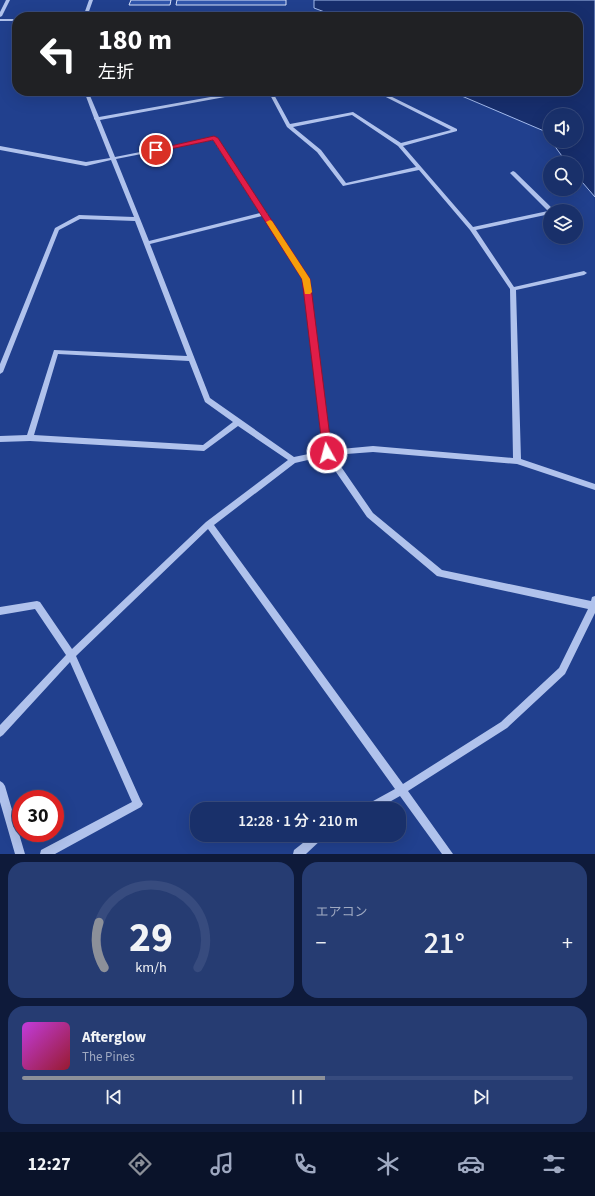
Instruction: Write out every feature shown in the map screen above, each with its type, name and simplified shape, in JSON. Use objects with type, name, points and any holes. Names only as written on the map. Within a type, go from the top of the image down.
[{"type":"street","points":[[0,16],[8,0]]},
{"type":"street","points":[[87,12],[91,0]]},
{"type":"street","points":[[0,20],[12,20]]},
{"type":"street","points":[[88,96],[208,400],[293,460]]},
{"type":"street","points":[[96,119],[224,96]]},
{"type":"street","points":[[273,96],[289,126],[320,151],[345,185],[420,168]]},
{"type":"street","points":[[386,96],[455,130],[400,145]]},
{"type":"street","points":[[289,126],[353,113],[400,145],[472,229],[513,289],[517,461]]},
{"type":"street","points":[[0,148],[86,164],[214,138],[306,279],[327,453],[370,515],[440,573],[594,603],[562,671],[504,725],[402,790],[380,802]]},
{"type":"street","points":[[513,172],[543,204]]},
{"type":"street","points":[[147,243],[265,214]]},
{"type":"street","points":[[472,229],[543,214]]},
{"type":"street","points":[[0,372],[57,229],[80,217],[137,219]]},
{"type":"street","points":[[513,289],[584,273]]},
{"type":"street","points":[[30,438],[56,352],[192,359]]},
{"type":"street","points":[[0,439],[30,438],[204,448],[238,422]]},
{"type":"street","points":[[0,732],[71,656],[209,524],[293,460],[327,453],[373,449],[517,461],[595,487]]},
{"type":"street","points":[[209,524],[448,854]]},
{"type":"street","points":[[0,611],[37,605],[71,656],[138,804],[45,854]]},
{"type":"street","points":[[0,786],[20,854]]},
{"type":"street","points":[[298,854],[312,842]]},
{"type":"water","points":[[314,0],[595,0],[595,197],[583,183],[583,156],[562,156],[556,148],[583,148],[583,108],[543,108],[543,131],[462,96],[583,96],[583,12],[325,12],[314,8]]},
{"type":"building","points":[[131,0],[171,0],[170,5],[129,5]]},
{"type":"building","points":[[177,0],[286,0],[286,5],[176,5]]},
{"type":"slow traffic","points":[[270,222],[306,279],[308,292]]},
{"type":"route","points":[[156,150],[214,138],[306,279],[327,453]]}]
